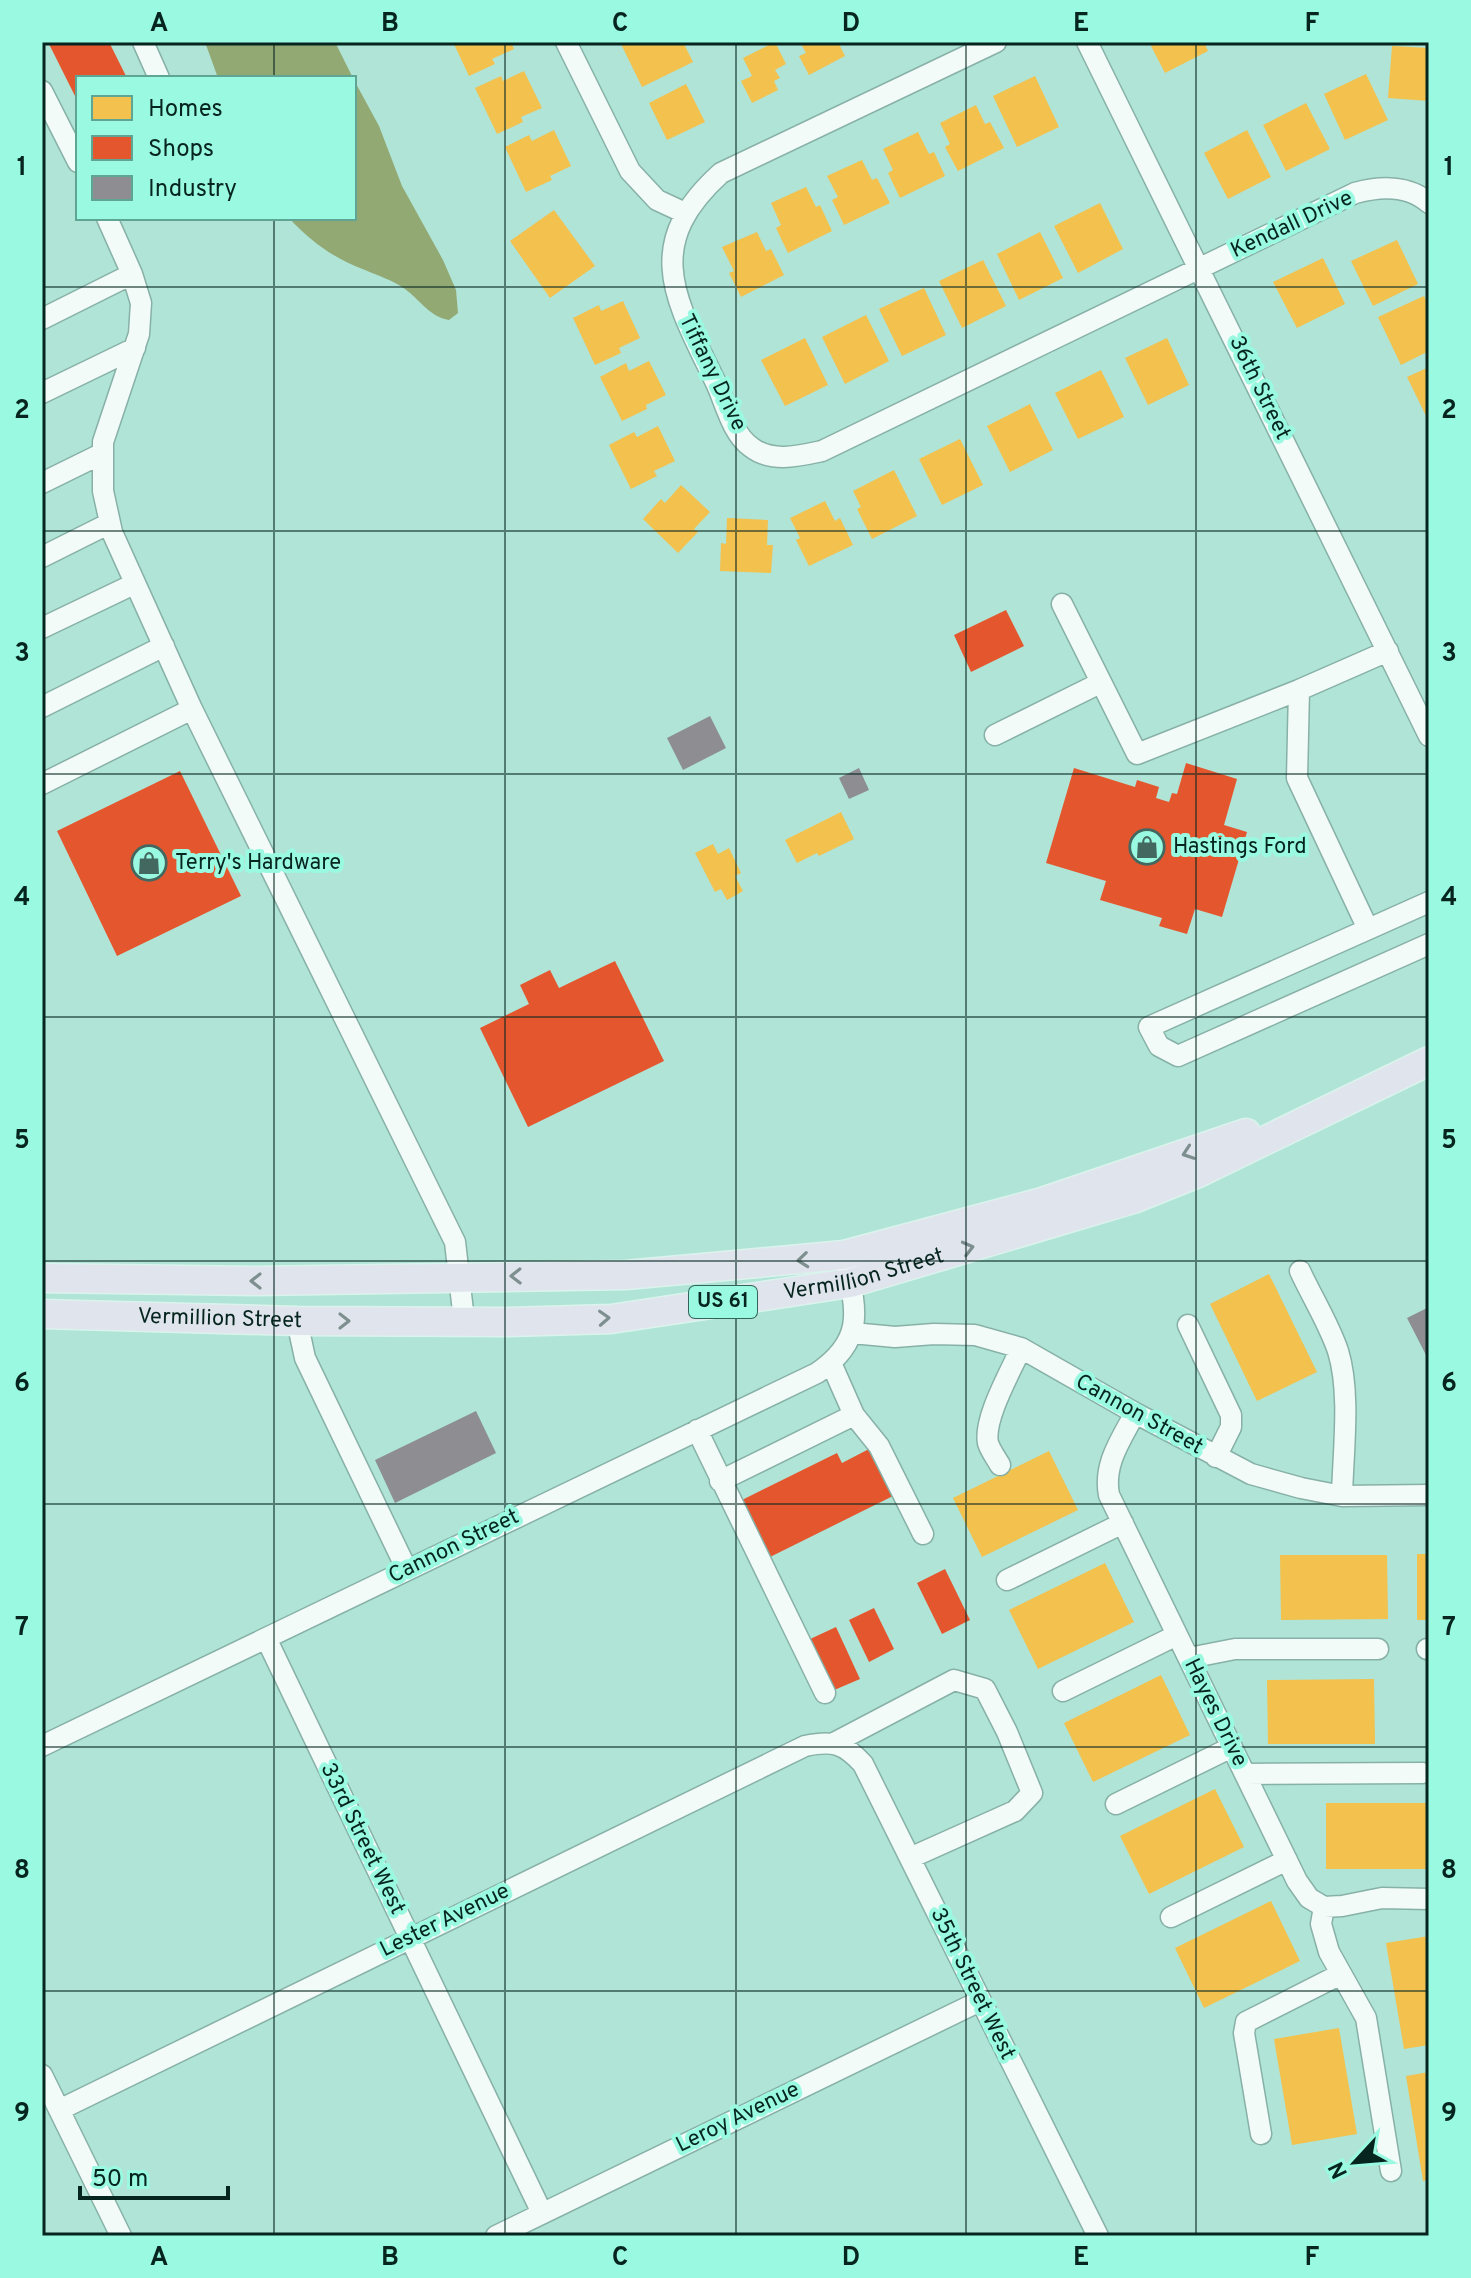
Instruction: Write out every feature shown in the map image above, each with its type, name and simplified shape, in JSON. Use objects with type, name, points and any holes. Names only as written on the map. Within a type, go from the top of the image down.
[{"type":"highway","name":"Vermillion Street","points":[[42,1314],[297,1321],[611,1319],[847,1269],[1367,1091],[1429,1061]]},
{"type":"highway","name":"Vermillion Street","points":[[42,1278],[257,1281],[847,1269]]},
{"type":"street","points":[[143,42],[158,76]]},
{"type":"street","points":[[566,42],[630,171],[657,200],[685,213]]},
{"type":"street","name":"Tiffany Drive","points":[[996,42],[721,173],[702,190],[685,213],[675,233],[673,255],[673,281],[681,311],[736,430],[750,447],[772,457],[797,457],[822,451],[1200,268]]},
{"type":"street","name":"36th Street","points":[[1087,42],[1429,736]]},
{"type":"street","points":[[42,91],[76,158]]},
{"type":"street","name":"Kendall Drive","points":[[1200,268],[1368,189],[1383,187],[1410,192],[1429,203]]},
{"type":"street","points":[[108,220],[141,303],[139,334],[103,442],[103,491],[110,523],[134,584],[192,709],[455,1242],[464,1320]]},
{"type":"street","points":[[42,319],[132,274]]},
{"type":"street","points":[[42,393],[135,348]]},
{"type":"street","points":[[42,483],[103,453]]},
{"type":"street","points":[[42,557],[110,523]]},
{"type":"street","points":[[42,628],[134,584]]},
{"type":"street","points":[[1062,604],[1137,754],[1388,651]]},
{"type":"street","points":[[42,707],[164,646]]},
{"type":"street","points":[[995,735],[1100,683]]},
{"type":"street","points":[[1299,690],[1297,778],[1368,929]]},
{"type":"street","points":[[42,784],[192,709]]},
{"type":"street","points":[[1429,902],[1149,1027],[1159,1046],[1178,1056],[1429,944]]},
{"type":"street","points":[[847,1269],[856,1313],[852,1333]]},
{"type":"street","points":[[1300,1271],[1341,1364],[1344,1386],[1342,1496]]},
{"type":"street","points":[[297,1321],[305,1358],[407,1570]]},
{"type":"street","points":[[1188,1325],[1231,1415],[1231,1427],[1216,1457]]},
{"type":"street","name":"Cannon Street","points":[[42,1746],[817,1373],[843,1352],[852,1333],[895,1337],[975,1335],[1021,1348],[1251,1474],[1342,1496],[1429,1495]]},
{"type":"street","points":[[1000,1465],[988,1444],[988,1430],[991,1415],[1021,1348]]},
{"type":"street","points":[[831,1363],[854,1415],[879,1446],[923,1534]]},
{"type":"street","name":"Hayes Drive","points":[[1135,1413],[1109,1463],[1109,1495],[1287,1860],[1309,1898],[1324,1907]]},
{"type":"street","points":[[720,1481],[854,1415]]},
{"type":"street","points":[[697,1430],[825,1693]]},
{"type":"street","points":[[1007,1580],[1123,1523]]},
{"type":"street","points":[[1063,1691],[1177,1635]]},
{"type":"street","name":"33rd Street West","points":[[266,1638],[542,2213]]},
{"type":"street","points":[[1189,1658],[1235,1649],[1378,1649]]},
{"type":"street","name":"Lester Avenue","points":[[59,2110],[805,1746],[834,1743],[954,1680],[985,1689],[1032,1793],[1015,1811],[910,1858]]},
{"type":"street","name":"35th Street West","points":[[834,1743],[850,1749],[863,1764],[1098,2236]]},
{"type":"street","points":[[1116,1804],[1232,1747]]},
{"type":"street","points":[[1245,1774],[1423,1773]]},
{"type":"street","points":[[1171,1917],[1287,1860]]},
{"type":"street","points":[[1391,2171],[1366,2018],[1329,1952],[1321,1924],[1324,1907],[1382,1898],[1429,1899]]},
{"type":"street","points":[[1261,2134],[1244,2033],[1246,2022],[1341,1974]]},
{"type":"street","name":"Leroy Avenue","points":[[496,2236],[980,2001]]},
{"type":"street","points":[[42,2075],[121,2236]]},
{"type":"shaded area","points":[[205,42],[335,42],[352,76],[217,76]]},
{"type":"shaded area","points":[[356,84],[379,126],[402,186],[443,260],[456,290],[458,313],[449,320],[442,318],[395,283],[354,266],[306,235],[291,220],[356,220]]},
{"type":"building: Homes","points":[[453,42],[511,42],[514,49],[492,59],[495,64],[469,76]]},
{"type":"building: Homes","points":[[620,42],[683,42],[693,62],[642,87]]},
{"type":"building: Homes","points":[[775,42],[786,64],[775,70],[780,78],[774,81],[778,90],[752,103],[741,81],[752,76],[743,58]]},
{"type":"building: Homes","points":[[800,42],[838,42],[845,56],[809,75],[799,56],[806,53]]},
{"type":"building: Homes","points":[[1156,42],[1204,42],[1208,51],[1165,73],[1151,46]]},
{"type":"building: Homes","points":[[1392,46],[1429,48],[1429,101],[1388,98]]},
{"type":"building: Homes","points":[[524,71],[542,108],[521,117],[523,122],[497,134],[475,88],[501,76],[503,81]]},
{"type":"building: Homes","points":[[1366,74],[1388,120],[1345,140],[1324,94]]},
{"type":"building: Homes","points":[[1035,76],[1059,127],[1017,147],[993,96]]},
{"type":"building: Homes","points":[[686,84],[705,122],[667,140],[649,103]]},
{"type":"building: Homes","points":[[1306,103],[1330,149],[1286,171],[1263,125]]},
{"type":"building: Homes","points":[[976,105],[985,124],[990,122],[1004,148],[958,171],[945,147],[950,144],[940,123]]},
{"type":"building: Homes","points":[[554,130],[571,166],[550,176],[552,180],[526,192],[505,147],[529,135],[532,141]]},
{"type":"building: Homes","points":[[1247,130],[1271,177],[1228,199],[1204,153]]},
{"type":"building: Homes","points":[[918,132],[929,154],[934,152],[945,176],[900,198],[888,173],[893,170],[883,149]]},
{"type":"building: Homes","points":[[862,160],[872,180],[877,178],[890,203],[844,225],[832,200],[838,197],[827,176]]},
{"type":"building: Homes","points":[[806,187],[816,207],[820,205],[832,231],[788,253],[776,228],[781,225],[771,203]]},
{"type":"building: Homes","points":[[1100,203],[1123,249],[1078,273],[1054,226]]},
{"type":"building: Homes","points":[[554,210],[595,266],[550,298],[510,241]]},
{"type":"building: Homes","points":[[757,232],[766,251],[771,249],[784,275],[741,297],[729,273],[734,271],[722,247]]},
{"type":"building: Homes","points":[[1040,232],[1063,278],[1019,300],[997,254]]},
{"type":"building: Homes","points":[[1397,240],[1418,284],[1373,306],[1351,261]]},
{"type":"building: Homes","points":[[1323,258],[1345,304],[1297,328],[1273,282]]},
{"type":"building: Homes","points":[[983,260],[1006,306],[962,328],[939,281]]},
{"type":"building: Homes","points":[[924,288],[946,335],[902,356],[879,309]]},
{"type":"building: Homes","points":[[1424,296],[1429,306],[1429,351],[1401,365],[1378,317]]},
{"type":"building: Homes","points":[[623,301],[640,338],[619,348],[621,353],[595,365],[573,318],[599,305],[601,311]]},
{"type":"building: Homes","points":[[866,315],[889,361],[845,384],[822,337]]},
{"type":"building: Homes","points":[[805,338],[828,385],[785,406],[761,360]]},
{"type":"building: Homes","points":[[1167,338],[1189,385],[1148,405],[1125,358]]},
{"type":"building: Homes","points":[[649,361],[666,395],[622,421],[600,377],[626,363],[629,371]]},
{"type":"building: Homes","points":[[1429,367],[1429,422],[1407,377]]},
{"type":"building: Homes","points":[[1101,370],[1124,417],[1078,439],[1055,393]]},
{"type":"building: Homes","points":[[1030,404],[1053,450],[1010,472],[987,426]]},
{"type":"building: Homes","points":[[658,426],[675,461],[654,471],[657,476],[631,489],[609,445],[634,432],[637,437]]},
{"type":"building: Homes","points":[[960,439],[983,485],[942,505],[919,459]]},
{"type":"building: Homes","points":[[894,470],[917,516],[872,539],[857,509],[861,507],[853,491]]},
{"type":"building: Homes","points":[[681,485],[710,512],[694,529],[698,532],[678,553],[643,519],[661,499],[665,503]]},
{"type":"building: Homes","points":[[825,501],[835,521],[840,518],[853,545],[809,566],[796,540],[800,538],[790,518]]},
{"type":"building: Homes","points":[[727,518],[768,520],[767,545],[773,545],[771,573],[720,571],[721,543],[726,544]]},
{"type":"building: Homes","points":[[841,812],[854,839],[797,863],[785,840]]},
{"type":"building: Homes","points":[[713,844],[718,854],[729,848],[741,873],[735,876],[743,891],[727,900],[721,889],[715,892],[695,853]]},
{"type":"building: Homes","points":[[1269,1274],[1317,1372],[1257,1401],[1210,1304]]},
{"type":"building: Homes","points":[[1049,1451],[1078,1510],[982,1557],[953,1498]]},
{"type":"building: Homes","points":[[1417,1554],[1429,1554],[1429,1620],[1417,1620]]},
{"type":"building: Homes","points":[[1280,1555],[1387,1555],[1388,1619],[1281,1620]]},
{"type":"building: Homes","points":[[1105,1563],[1134,1622],[1038,1669],[1009,1610]]},
{"type":"building: Homes","points":[[1161,1675],[1190,1735],[1093,1782],[1064,1723]]},
{"type":"building: Homes","points":[[1374,1679],[1375,1744],[1268,1744],[1267,1680]]},
{"type":"building: Homes","points":[[1215,1789],[1244,1847],[1149,1894],[1120,1836]]},
{"type":"building: Homes","points":[[1326,1803],[1429,1803],[1429,1869],[1326,1869]]},
{"type":"building: Homes","points":[[1271,1901],[1300,1961],[1204,2008],[1175,1948]]},
{"type":"building: Homes","points":[[1429,1936],[1429,2045],[1404,2049],[1386,1943]]},
{"type":"building: Homes","points":[[1339,2028],[1357,2134],[1292,2145],[1274,2039]]},
{"type":"building: Homes","points":[[1429,2072],[1429,2180],[1423,2181],[1406,2076]]},
{"type":"building: Shops","points":[[48,42],[109,42],[126,76],[76,76],[76,98]]},
{"type":"building: Shops","points":[[1006,610],[1024,646],[971,672],[954,635]]},
{"type":"building: Shops","name":"Hastings Ford","points":[[1186,763],[1237,779],[1224,825],[1247,832],[1222,917],[1195,909],[1187,934],[1159,926],[1162,918],[1100,900],[1106,881],[1046,863],[1074,768],[1135,787],[1137,780],[1159,787],[1156,798],[1169,802],[1172,793],[1177,794]]},
{"type":"building: Shops","name":"Terry's Hardware","points":[[180,771],[241,896],[117,956],[57,831]]},
{"type":"building: Shops","points":[[615,961],[664,1061],[528,1127],[480,1028],[529,1004],[520,985],[550,970],[559,988]]},
{"type":"building: Shops","points":[[869,1449],[893,1496],[768,1558],[740,1501],[837,1453],[842,1463]]},
{"type":"building: Shops","points":[[945,1569],[970,1620],[942,1634],[917,1583]]},
{"type":"building: Shops","points":[[874,1608],[894,1649],[869,1662],[849,1620]]},
{"type":"building: Shops","points":[[836,1627],[860,1679],[832,1691],[808,1640]]},
{"type":"building: Industry","points":[[710,716],[726,748],[683,770],[667,738]]},
{"type":"building: Industry","points":[[859,768],[869,790],[849,799],[839,778]]},
{"type":"building: Industry","points":[[1429,1307],[1429,1354],[1426,1355],[1407,1318]]},
{"type":"building: Industry","points":[[476,1411],[496,1453],[395,1503],[375,1460]]},
{"type":"place","name":"Hastings Ford","points":[[1147,847]]},
{"type":"place","name":"Terry's Hardware","points":[[149,863]]}]
